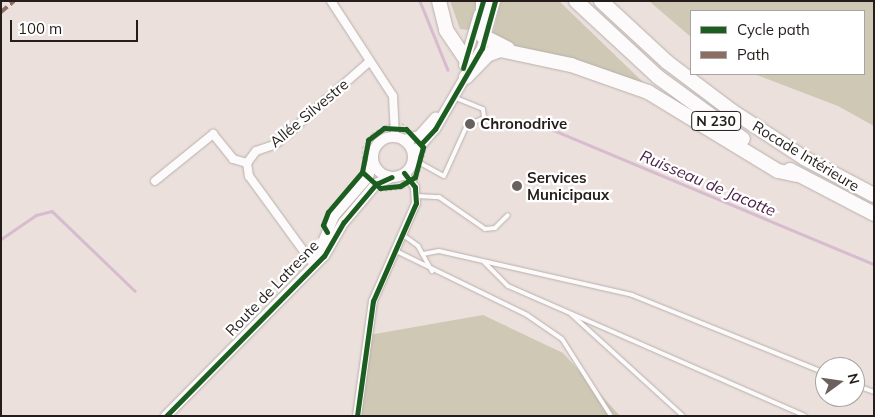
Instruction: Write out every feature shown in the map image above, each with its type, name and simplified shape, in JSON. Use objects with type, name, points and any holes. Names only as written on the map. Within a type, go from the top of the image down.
[{"type":"highway","points":[[439,1],[446,30],[466,60]]},
{"type":"highway","points":[[483,1],[481,29],[486,38],[510,50],[648,92],[778,171],[797,176]]},
{"type":"highway","name":"N 230","points":[[576,1],[679,94],[797,176],[874,214]]},
{"type":"highway","name":"Rocade Intérieure","points":[[601,1],[712,97],[804,158],[874,195]]},
{"type":"highway","points":[[466,77],[490,53],[510,50]]},
{"type":"street","points":[[331,1],[394,96],[398,132],[417,161]]},
{"type":"street","points":[[357,416],[369,316],[417,196],[409,179],[417,161],[420,140],[437,115],[466,60],[483,1]]},
{"type":"street","points":[[420,140],[454,97],[466,77],[486,38],[495,1]]},
{"type":"street","name":"Allée Silvestre","points":[[247,163],[256,151],[276,144],[370,61]]},
{"type":"street","points":[[398,132],[420,140]]},
{"type":"street","name":"Route de Latresne","points":[[166,416],[314,264],[362,177],[373,161],[378,143],[398,132]]},
{"type":"street","points":[[155,181],[213,134],[233,159],[247,163],[248,176],[314,264]]},
{"type":"street","points":[[373,161],[380,172],[392,177]]},
{"type":"street","name":"Route de Latresne","points":[[331,234],[374,186],[392,177],[409,179]]},
{"type":"lane","points":[[417,161],[444,176],[467,125],[484,118],[483,109],[454,97]]},
{"type":"lane","points":[[417,196],[439,197],[485,229],[495,228],[508,214]]},
{"type":"lane","points":[[403,234],[423,254],[432,271]]},
{"type":"lane","points":[[394,250],[432,271],[527,315],[562,339],[611,416]]},
{"type":"lane","points":[[423,254],[439,251],[632,295],[815,369]]},
{"type":"lane","points":[[484,262],[508,286],[565,309],[805,416]]},
{"type":"lane","points":[[565,309],[683,416]]},
{"type":"path","points":[[384,128],[420,140],[417,161],[409,179],[400,186],[374,186],[362,177],[368,140],[384,128]]},
{"type":"shaded area","points":[[450,1],[477,1],[469,30],[460,29]]},
{"type":"shaded area","points":[[501,1],[559,1],[646,85],[501,43],[492,37]]},
{"type":"shaded area","points":[[649,1],[874,1],[874,126],[838,106],[757,75],[865,75],[865,10],[690,10],[690,36]]},
{"type":"shaded area","points":[[483,315],[563,353],[620,416],[361,416],[369,335]]},
{"type":"waterway","name":"Ruisseau de Jacotte","points":[[420,1],[448,70]]},
{"type":"waterway","name":"Ruisseau de Jacotte","points":[[534,122],[874,264]]},
{"type":"waterway","points":[[1,239],[36,215],[52,211],[135,291]]},
{"type":"marked path","points":[[1,12],[14,1]]},
{"type":"cycle path","points":[[463,68],[483,1]]},
{"type":"cycle path","points":[[421,144],[435,129],[482,48],[495,1]]},
{"type":"cycle path","points":[[384,128],[406,129],[423,147],[415,177],[400,186],[380,188],[362,172],[368,140],[384,128]]},
{"type":"cycle path","points":[[327,232],[323,225],[328,212],[362,172]]},
{"type":"cycle path","points":[[357,416],[373,301],[416,203],[415,187],[404,173]]},
{"type":"cycle path","points":[[166,416],[324,256],[344,222],[376,184],[392,177]]},
{"type":"place","name":"Chronodrive","points":[[470,124]]},
{"type":"place","name":"Services Municipaux","points":[[517,186]]}]
